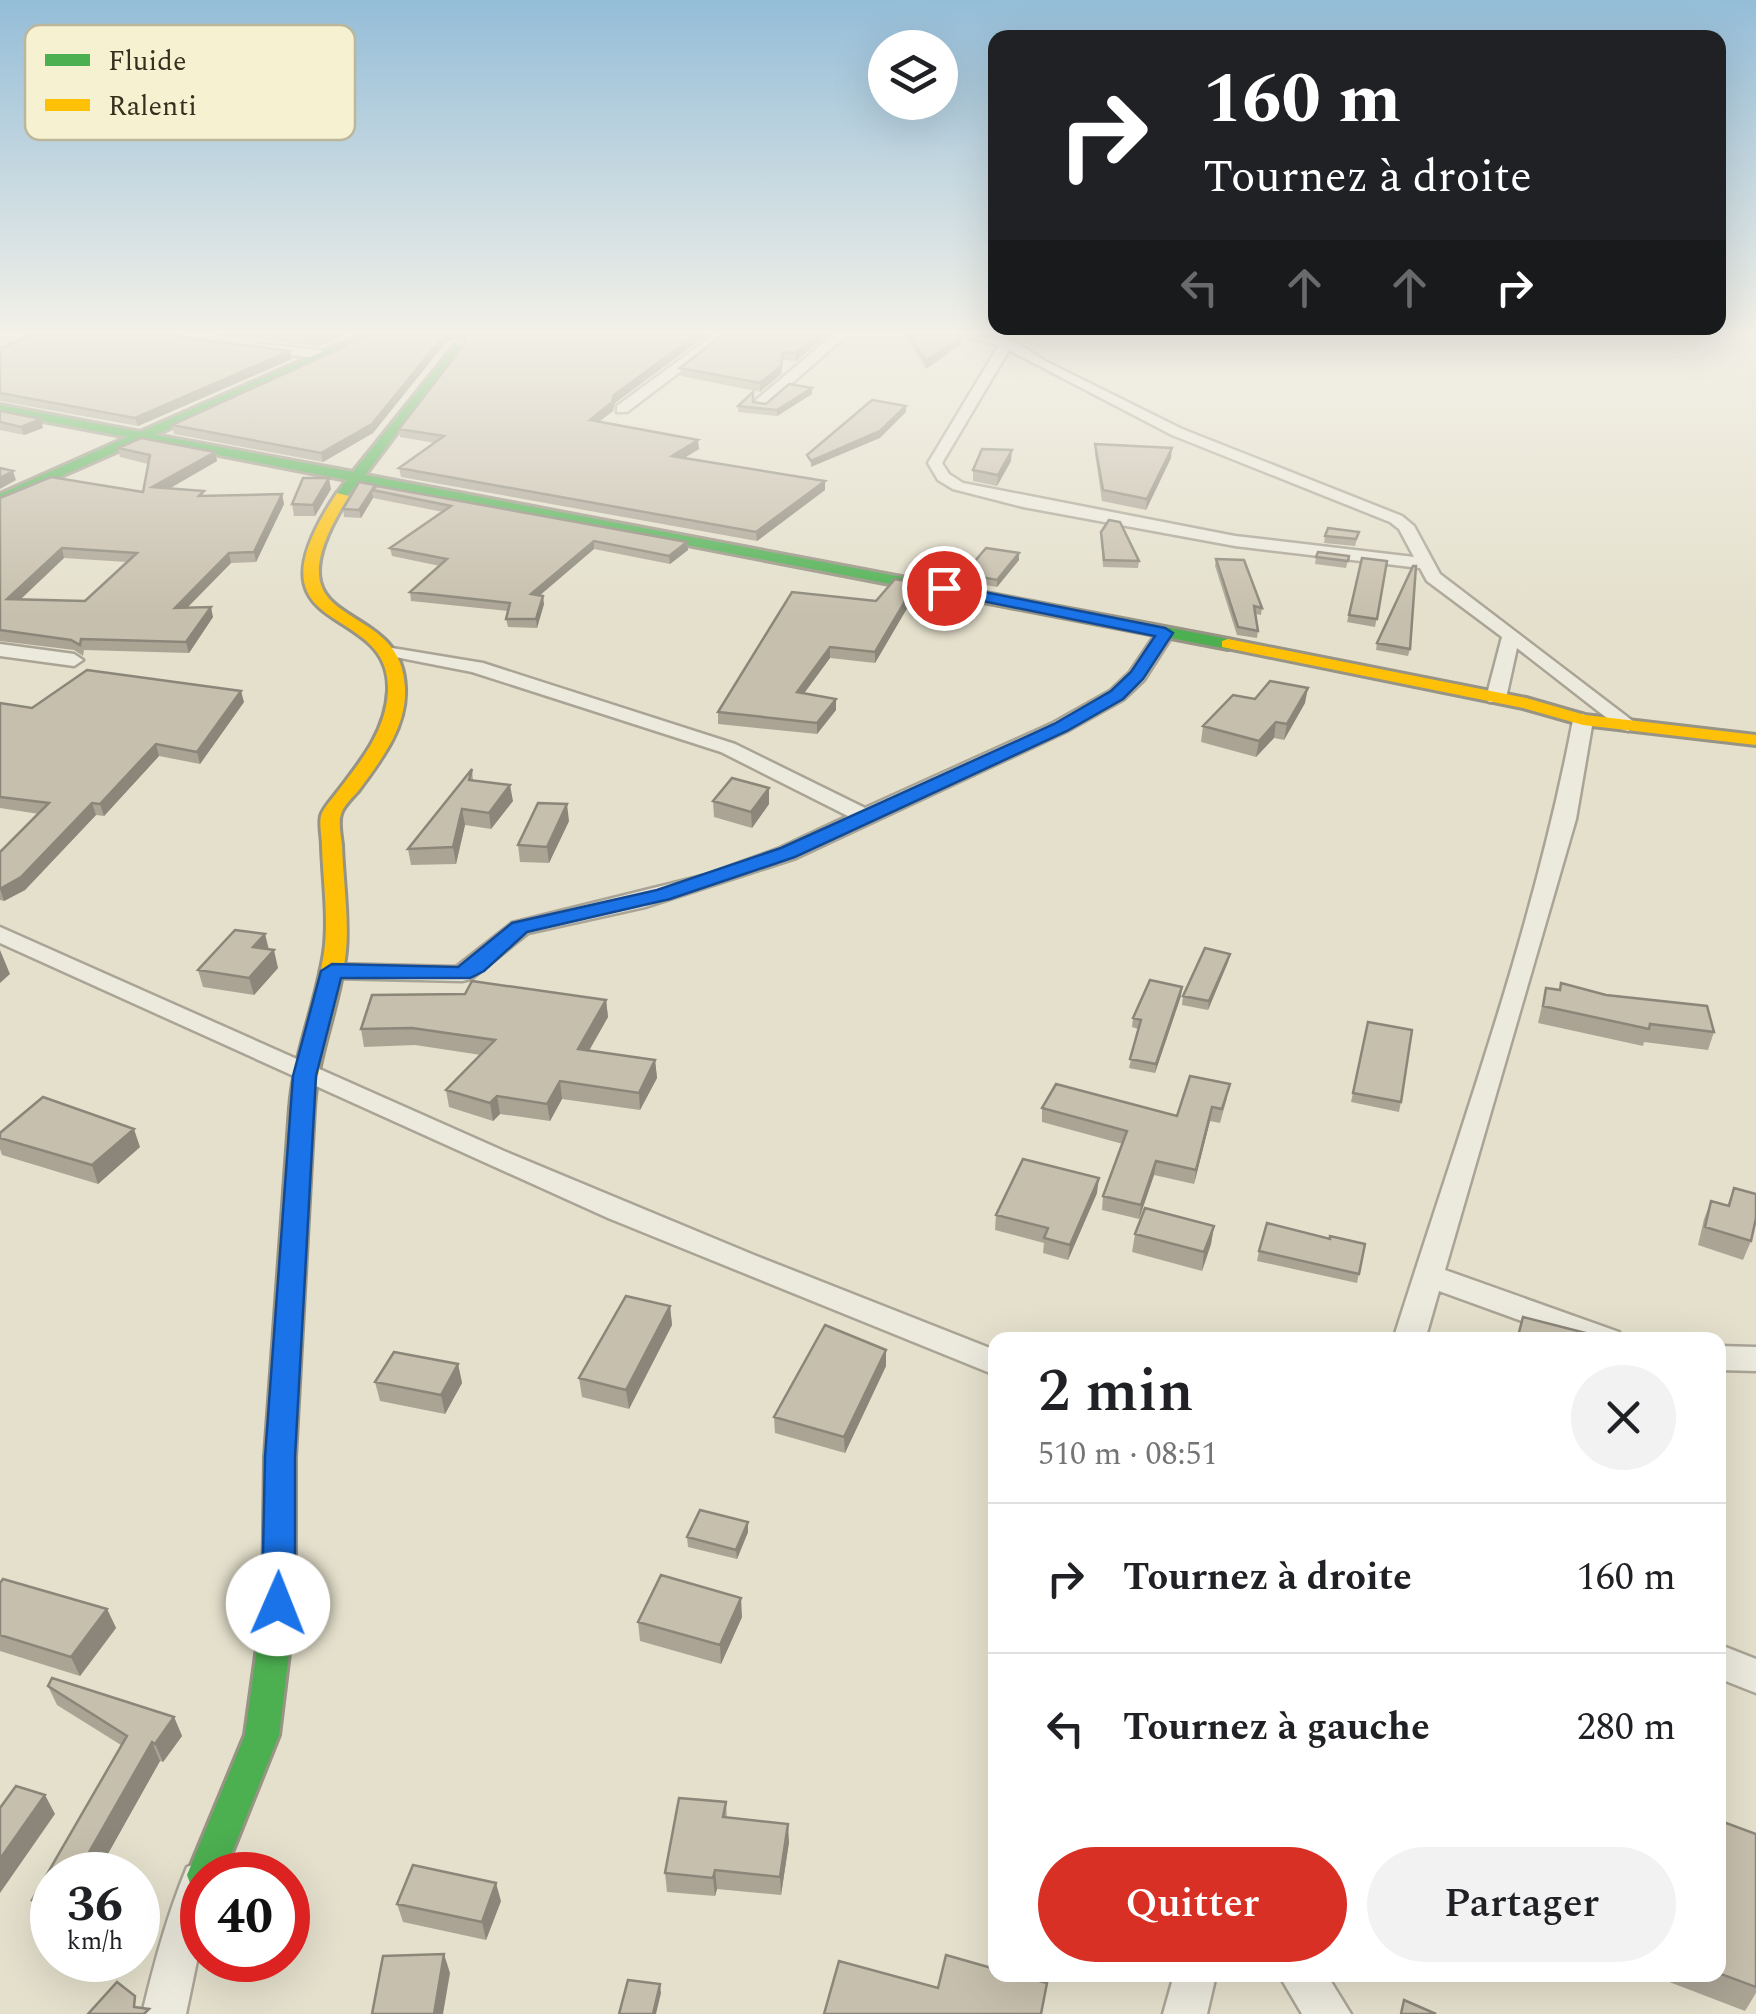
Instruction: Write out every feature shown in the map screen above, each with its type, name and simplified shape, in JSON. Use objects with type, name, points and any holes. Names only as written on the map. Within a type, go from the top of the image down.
[{"type":"street","points":[[98,428],[352,475],[534,514],[833,566],[1496,698],[1583,720],[1756,740]]},
{"type":"street","points":[[0,499],[158,428]]},
{"type":"street","points":[[214,1852],[262,1734],[278,1604],[280,1457],[304,1076],[335,951],[330,814],[336,801],[372,762],[393,716],[398,687],[388,650],[367,630],[323,600],[312,589],[306,574],[315,547],[352,475],[390,428]]},
{"type":"street","points":[[956,428],[935,463],[943,477],[958,486],[1041,506],[1235,541],[1422,563]]},
{"type":"street","points":[[1169,428],[1396,519],[1406,526],[1422,563],[1433,577],[1628,725]]},
{"type":"street","points":[[332,971],[462,974],[520,928],[714,880],[868,818],[963,769],[1060,728],[1117,695],[1137,676],[1165,633]]},
{"type":"street","points":[[1496,698],[1511,635]]},
{"type":"street","points":[[0,650],[74,660]]},
{"type":"street","points":[[388,650],[476,668],[728,748],[868,818]]},
{"type":"street","points":[[1410,1332],[1534,930],[1564,819],[1583,720]]},
{"type":"street","points":[[0,934],[304,1076],[778,1280],[988,1360]]},
{"type":"street","points":[[1426,1275],[1586,1332]]},
{"type":"street","points":[[1726,1358],[1756,1359]]},
{"type":"street","points":[[1726,1663],[1756,1676]]},
{"type":"street","points":[[164,2014],[180,1943]]},
{"type":"street","points":[[1186,2014],[1193,1982]]},
{"type":"street","points":[[1305,1982],[1329,2014]]},
{"type":"building","points":[[188,428],[365,428],[321,453]]},
{"type":"building","points":[[633,428],[698,440],[672,456],[825,481],[756,532],[399,468],[444,436],[399,429]]},
{"type":"building","points":[[839,428],[883,428],[811,461],[807,455]]},
{"type":"building","points":[[141,438],[215,452],[152,487],[204,491],[199,496],[282,494],[254,552],[229,553],[175,608],[211,607],[186,642],[81,639],[80,645],[71,640],[0,630],[0,498],[51,477],[143,492],[150,455],[118,448]],"holes":[[[62,548],[137,553],[85,601],[7,599]]]},
{"type":"building","points":[[1095,444],[1172,448],[1147,499],[1103,490]]},
{"type":"building","points":[[982,449],[1012,450],[998,475],[973,470]]},
{"type":"building","points":[[0,468],[13,471],[0,478]]},
{"type":"building","points":[[303,478],[329,478],[313,505],[292,504]]},
{"type":"building","points":[[359,482],[375,485],[359,510],[343,509]]},
{"type":"building","points":[[377,486],[687,542],[669,556],[594,541],[531,594],[543,596],[536,619],[506,619],[510,603],[410,592],[447,559],[390,548],[451,506],[372,490]]},
{"type":"building","points":[[1109,520],[1120,522],[1139,561],[1104,560],[1101,532]]},
{"type":"building","points":[[1328,528],[1359,532],[1356,539],[1325,536]]},
{"type":"building","points":[[986,548],[1019,553],[997,580],[964,574]]},
{"type":"building","points":[[1318,552],[1349,556],[1348,561],[1316,557]]},
{"type":"building","points":[[1362,558],[1387,561],[1377,619],[1349,615]]},
{"type":"building","points":[[1216,559],[1244,560],[1262,608],[1254,606],[1258,631],[1238,627]]},
{"type":"building","points":[[1413,566],[1410,649],[1377,643]]},
{"type":"building","points":[[895,579],[916,583],[875,652],[830,647],[797,692],[836,699],[817,723],[718,712],[792,592],[876,601]]},
{"type":"building","points":[[87,670],[241,691],[197,752],[156,744],[100,804],[92,803],[21,877],[0,889],[0,852],[49,803],[0,797],[0,703],[32,708]]},
{"type":"building","points":[[1270,681],[1308,688],[1287,724],[1276,722],[1259,741],[1203,726],[1233,695],[1255,699]]},
{"type":"building","points":[[472,769],[469,780],[510,785],[489,813],[462,809],[453,847],[408,849]]},
{"type":"building","points":[[732,778],[769,788],[751,812],[713,801]]},
{"type":"building","points":[[538,803],[567,804],[547,847],[518,845]]},
{"type":"building","points":[[235,930],[265,934],[253,947],[274,950],[249,978],[198,970]]},
{"type":"building","points":[[1205,948],[1230,954],[1209,1001],[1183,996]]},
{"type":"building","points":[[1150,980],[1182,987],[1156,1064],[1130,1059],[1141,1020],[1133,1018]]},
{"type":"building","points":[[472,981],[606,1000],[578,1049],[655,1060],[639,1093],[560,1081],[547,1104],[497,1096],[490,1103],[446,1090],[495,1040],[412,1028],[361,1029],[372,995],[465,994]]},
{"type":"building","points":[[1561,983],[1606,995],[1707,1006],[1714,1032],[1650,1024],[1649,1029],[1543,1006],[1546,988],[1560,990]]},
{"type":"building","points":[[1368,1022],[1412,1030],[1401,1102],[1353,1093]]},
{"type":"building","points":[[1190,1076],[1230,1084],[1222,1109],[1212,1107],[1196,1170],[1156,1161],[1141,1205],[1103,1196],[1127,1131],[1042,1108],[1056,1084],[1177,1116]]},
{"type":"building","points":[[43,1097],[134,1129],[92,1165],[0,1138],[0,1133]]},
{"type":"building","points":[[1023,1159],[1099,1178],[1070,1245],[1044,1238],[1048,1228],[996,1215]]},
{"type":"building","points":[[1734,1188],[1756,1194],[1751,1241],[1705,1227],[1711,1201],[1729,1206]]},
{"type":"building","points":[[1145,1208],[1214,1226],[1204,1252],[1135,1234]]},
{"type":"building","points":[[1267,1223],[1365,1244],[1359,1274],[1259,1251]]},
{"type":"building","points":[[626,1296],[670,1306],[626,1390],[579,1378]]},
{"type":"building","points":[[1523,1317],[1582,1332],[1519,1332]]},
{"type":"building","points":[[825,1325],[886,1350],[844,1437],[774,1417]]},
{"type":"building","points":[[394,1352],[458,1364],[441,1395],[375,1382]]},
{"type":"building","points":[[700,1510],[748,1522],[736,1550],[687,1537]]},
{"type":"building","points":[[661,1575],[741,1598],[720,1645],[638,1622]]},
{"type":"building","points":[[3,1579],[107,1609],[71,1657],[0,1635]]},
{"type":"building","points":[[52,1678],[174,1717],[155,1744],[152,1742],[89,1852],[60,1852],[127,1736],[48,1686]]},
{"type":"building","points":[[16,1786],[45,1795],[0,1859],[0,1808]]},
{"type":"building","points":[[679,1798],[726,1802],[723,1817],[788,1824],[780,1877],[715,1870],[713,1878],[665,1873]]},
{"type":"building","points":[[1726,1823],[1756,1834],[1756,1987],[1726,1976]]},
{"type":"building","points":[[413,1865],[496,1883],[482,1922],[397,1904]]},
{"type":"building","points":[[444,1954],[434,2014],[372,2014],[383,1956]]},
{"type":"building","points":[[946,1955],[988,1967],[988,1982],[1047,1983],[1041,2014],[824,2014],[839,1961],[938,1988]]},
{"type":"building","points":[[628,1980],[660,1984],[653,2014],[619,2014]]},
{"type":"building","points":[[117,1982],[135,1996],[134,2007],[149,2009],[144,2014],[88,2014]]},
{"type":"building","points":[[1404,2000],[1436,2014],[1401,2014]]},
{"type":"traffic: fast","points":[[99,428],[1228,644]]},
{"type":"traffic: fast","points":[[0,499],[160,428]]},
{"type":"traffic: fast","points":[[342,496],[394,428]]},
{"type":"traffic: fast","points":[[214,1852],[262,1735],[279,1604],[280,1457],[302,1108]]},
{"type":"traffic: slow","points":[[302,1108],[304,1076],[335,951],[331,814],[377,753],[393,717],[397,689],[394,669],[377,640],[323,603],[312,590],[314,553],[342,496]]},
{"type":"traffic: slow","points":[[1228,644],[1526,703],[1583,720],[1756,740]]},
{"type":"route","points":[[278,1604],[280,1457],[304,1076],[332,971],[462,974],[520,928],[637,902],[788,853],[868,818],[963,769],[1060,728],[1117,695],[1137,676],[1165,633],[944,588]]}]
